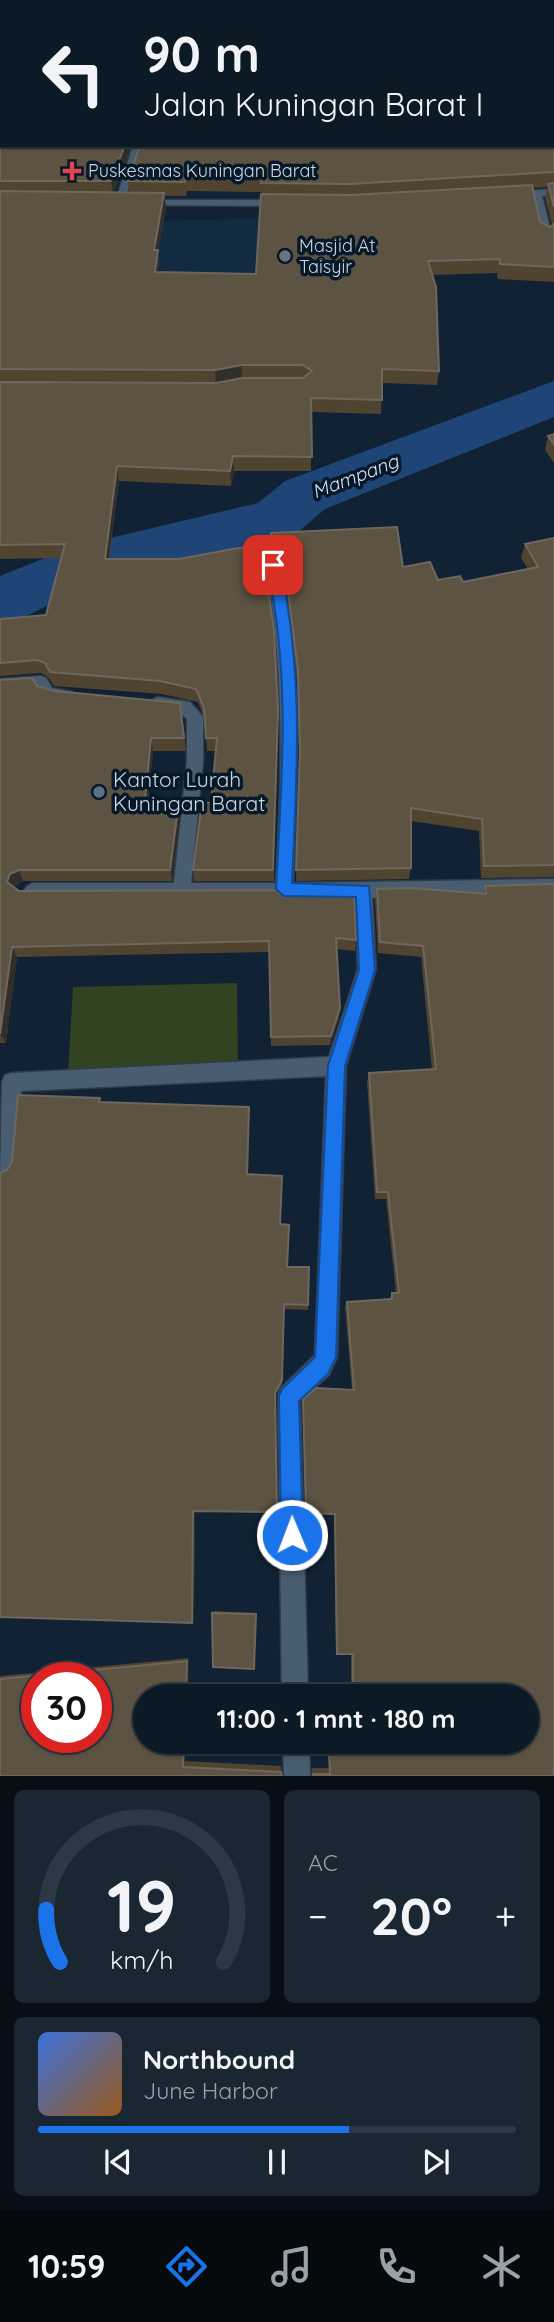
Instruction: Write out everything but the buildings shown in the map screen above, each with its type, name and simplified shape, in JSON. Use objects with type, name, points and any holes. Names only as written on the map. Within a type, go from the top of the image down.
[{"type":"street","points":[[119,202],[137,147]]},
{"type":"street","points":[[497,196],[554,192]]},
{"type":"street","points":[[537,193],[546,236]]},
{"type":"street","points":[[106,201],[295,204]]},
{"type":"street","points":[[273,565],[284,613],[290,675],[291,743],[284,889]]},
{"type":"street","points":[[0,685],[41,682],[47,693],[88,698]]},
{"type":"street","points":[[137,702],[184,706],[195,717],[195,761],[182,890]]},
{"type":"street","points":[[23,892],[284,889],[363,891],[554,886]]},
{"type":"street","points":[[295,1684],[289,1401],[290,1395],[321,1367],[326,1357],[336,1066],[367,970],[363,891]]},
{"type":"street","points":[[0,1169],[5,1168],[12,1082],[336,1066]]},
{"type":"street","points":[[296,1754],[297,1776]]},
{"type":"shaded area","points":[[365,216],[364,315],[148,312],[112,222]]},
{"type":"green space","points":[[237,983],[238,1069],[68,1073],[73,987]]},
{"type":"waterway","name":"Mampang","points":[[0,602],[72,568],[277,518],[305,495],[554,398]]},
{"type":"place","name":"Puskesmas Kuningan Barat","points":[[72,171]]},
{"type":"place","name":"Masjid At Taisyir","points":[[285,256]]},
{"type":"place","name":"Kantor Lurah Kuningan Barat","points":[[99,792]]},
{"type":"route","points":[[273,565],[287,635],[292,708],[284,889],[363,891],[367,970],[336,1066],[326,1357],[321,1367],[289,1396],[292,1535]]}]
